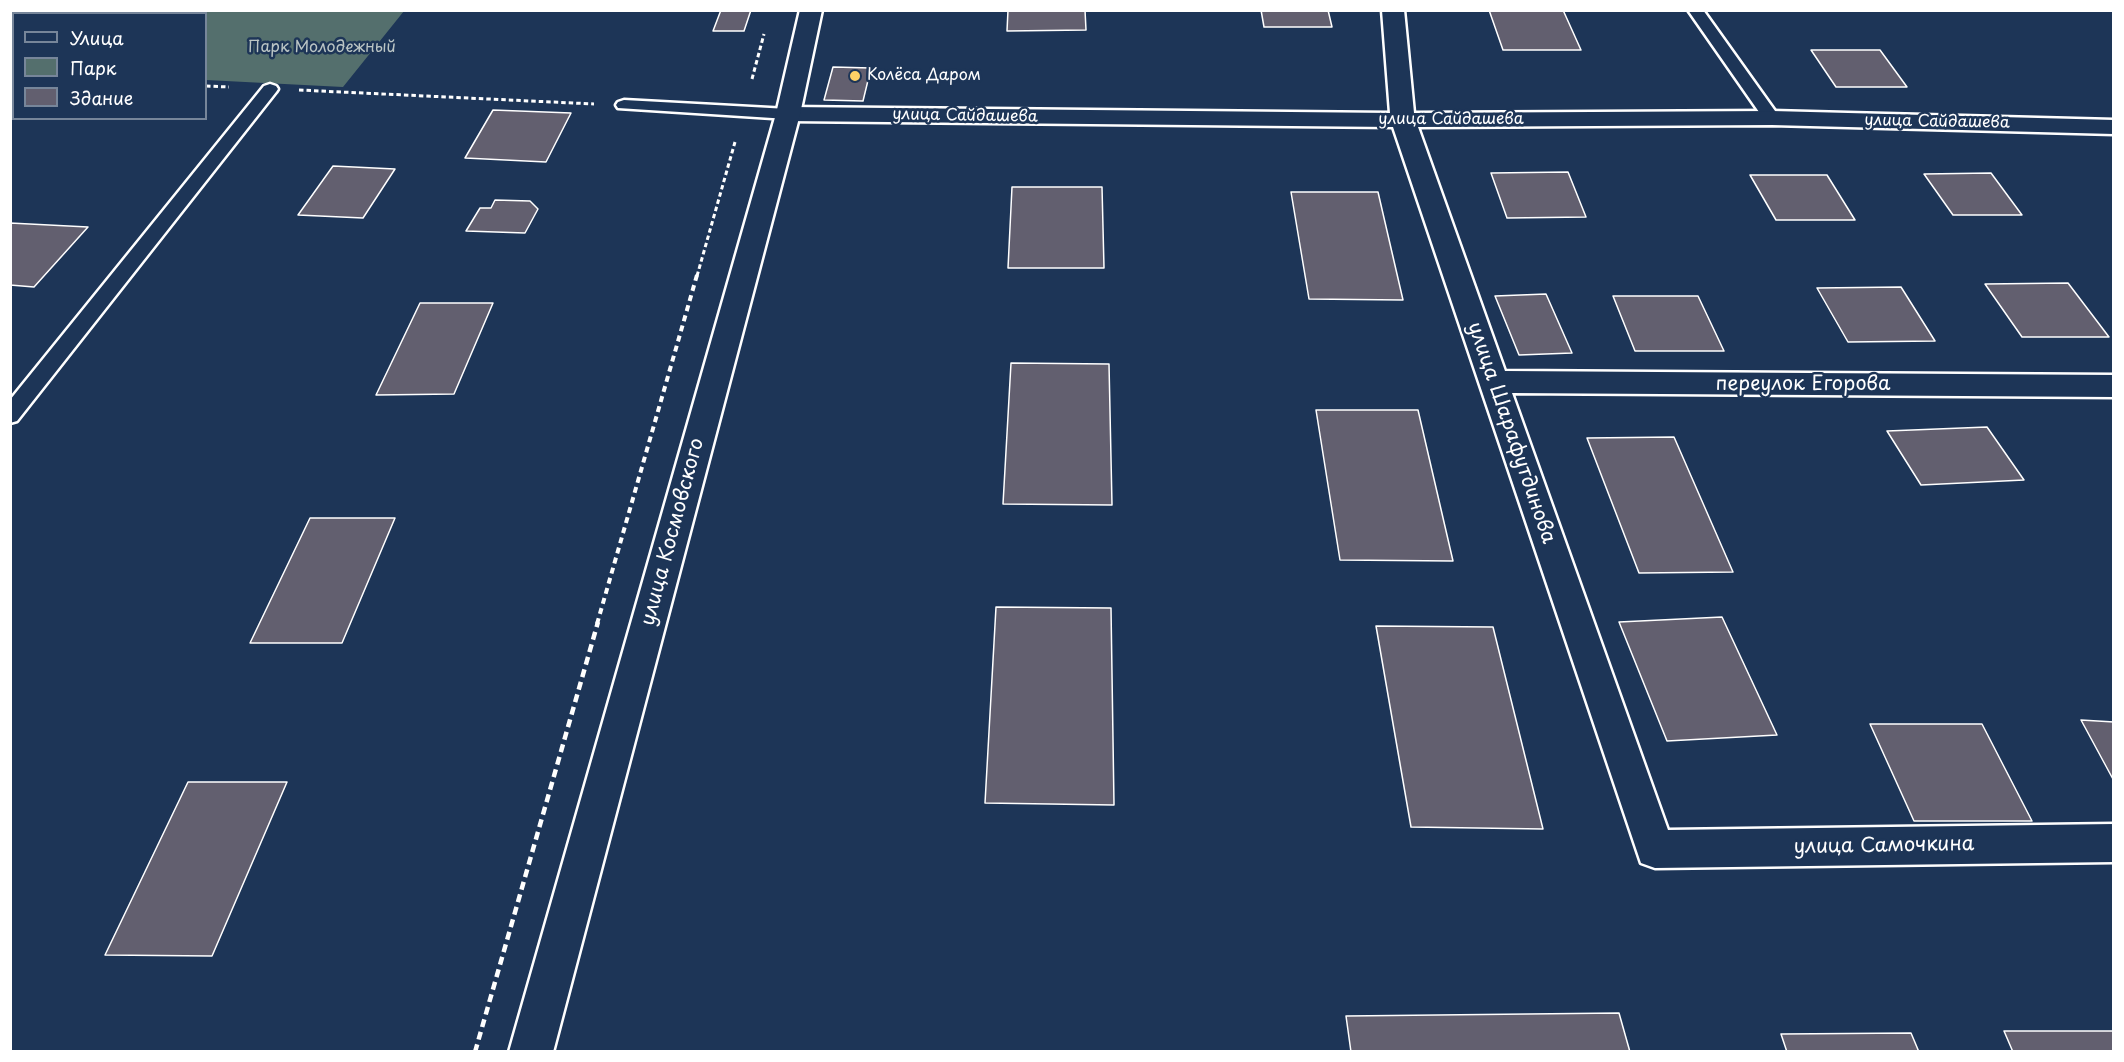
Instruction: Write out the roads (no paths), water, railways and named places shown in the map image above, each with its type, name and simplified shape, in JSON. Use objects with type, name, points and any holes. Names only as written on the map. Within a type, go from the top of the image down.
[{"type":"street","name":"улица Космовского","points":[[531,1052],[788,114],[811,10]]},
{"type":"street","name":"улица Шарафутдинова","points":[[1393,10],[1403,120],[1655,849]]},
{"type":"street","name":"улица Сайдашева","points":[[788,114],[1403,120],[1772,118],[2114,127]]},
{"type":"street","name":"переулок Егорова","points":[[1493,382],[2114,386]]},
{"type":"street","name":"улица Самочкина","points":[[1655,849],[2114,843]]},
{"type":"lane","points":[[1695,10],[1772,118]]},
{"type":"lane","points":[[10,415],[270,89]]},
{"type":"lane","points":[[624,105],[788,114]]},
{"type":"place","name":"Колёса Даром","points":[[855,76]]},
{"type":"park label","name":"Парк Молодежный","points":[[322,48]]}]
